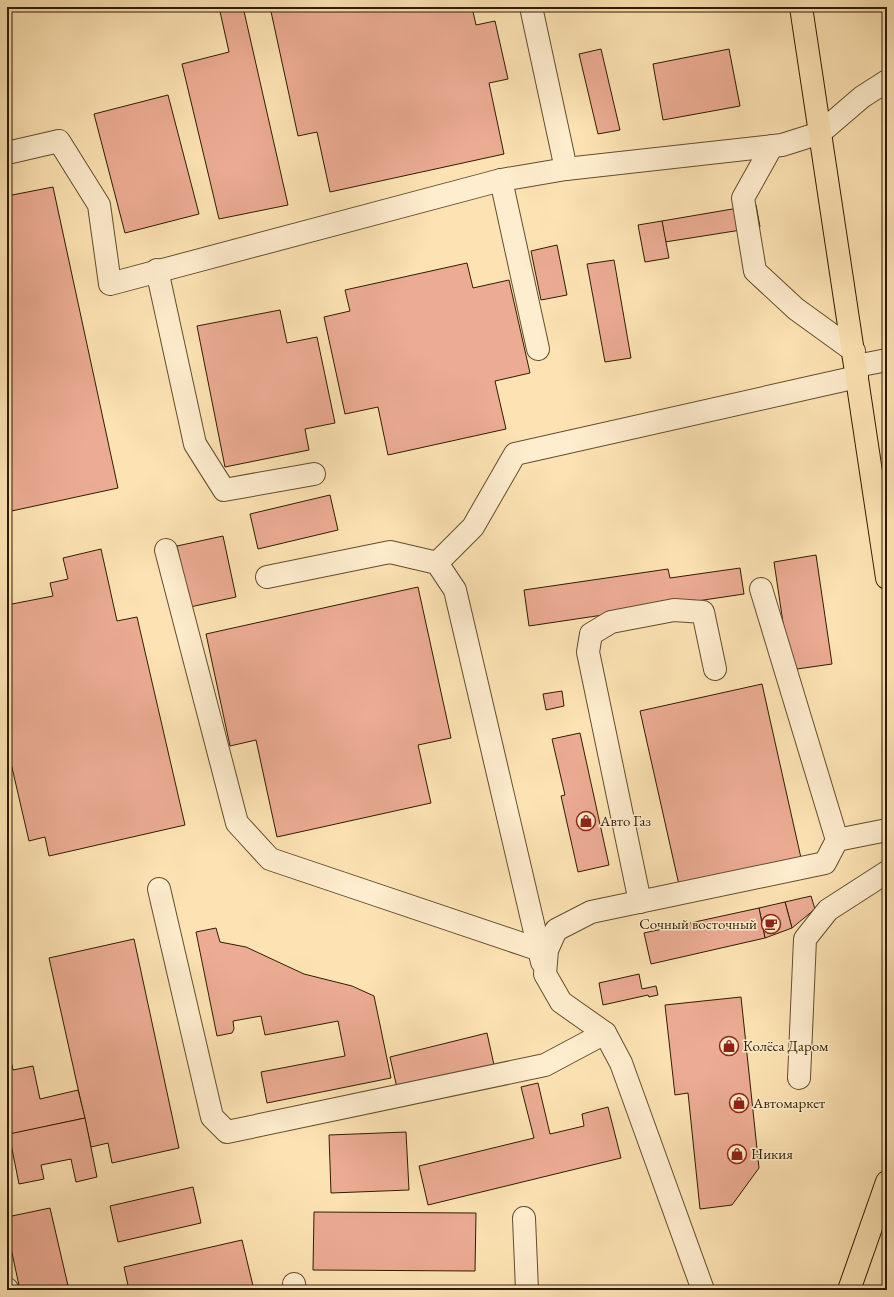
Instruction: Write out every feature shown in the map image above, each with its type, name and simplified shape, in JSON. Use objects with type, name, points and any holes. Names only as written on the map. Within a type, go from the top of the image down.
[{"type":"main road","points":[[801,7],[887,578]]},
{"type":"main road","points":[[887,1183],[884,1213],[887,1226]]},
{"type":"main road","points":[[849,1290],[887,1183]]},
{"type":"lane","points":[[531,7],[566,169]]},
{"type":"lane","points":[[7,153],[59,141],[99,205],[110,284],[157,270],[501,180],[566,169],[782,145],[820,133],[862,97],[887,81]]},
{"type":"lane","points":[[772,146],[743,198],[755,271],[856,365]]},
{"type":"lane","points":[[501,180],[538,349]]},
{"type":"lane","points":[[157,270],[195,444],[224,490],[314,474]]},
{"type":"lane","points":[[437,563],[474,527],[515,454],[856,365],[887,360]]},
{"type":"lane","points":[[166,550],[237,823],[270,859],[540,950]]},
{"type":"lane","points":[[267,577],[390,552],[437,563],[455,590],[545,974],[560,1002],[605,1034],[621,1063],[703,1290]]},
{"type":"lane","points":[[545,974],[547,950],[556,930],[591,912],[825,863],[838,840],[761,589]]},
{"type":"lane","points":[[640,902],[588,652],[591,634],[611,622],[674,610],[703,612],[715,669]]},
{"type":"lane","points":[[838,840],[887,830]]},
{"type":"lane","points":[[798,1078],[805,939],[828,910],[887,872]]},
{"type":"lane","points":[[159,889],[212,1117],[227,1132],[545,1065],[605,1034]]},
{"type":"lane","points":[[524,1218],[527,1290]]},
{"type":"building","points":[[219,7],[243,7],[288,205],[219,219],[182,64],[229,52]]},
{"type":"building","points":[[270,7],[472,7],[476,25],[495,21],[508,79],[489,83],[504,154],[330,192],[317,132],[298,136]]},
{"type":"building","points":[[601,49],[620,130],[598,134],[579,54]]},
{"type":"building","points":[[729,49],[740,106],[663,120],[653,64]]},
{"type":"building","points":[[168,95],[199,214],[125,233],[94,114]]},
{"type":"building","points":[[53,187],[118,488],[7,512],[7,196]]},
{"type":"building","points":[[756,205],[760,227],[665,242],[662,221]]},
{"type":"building","points":[[662,221],[669,258],[645,262],[638,225]]},
{"type":"building","points":[[557,245],[567,295],[541,300],[531,251]]},
{"type":"building","points":[[614,260],[631,358],[605,362],[587,264]]},
{"type":"building","points":[[467,263],[473,288],[509,280],[530,373],[495,381],[506,429],[388,455],[378,407],[345,414],[324,317],[350,311],[345,290]]},
{"type":"building","points":[[280,310],[287,343],[317,337],[335,423],[305,429],[309,450],[225,467],[197,326]]},
{"type":"building","points":[[330,495],[338,530],[258,549],[250,514]]},
{"type":"building","points":[[223,536],[236,597],[190,607],[177,546]]},
{"type":"building","points":[[101,549],[117,621],[137,617],[185,825],[49,856],[45,837],[29,841],[7,746],[7,605],[53,596],[50,583],[68,579],[63,558]]},
{"type":"building","points":[[816,555],[832,664],[790,670],[774,562]]},
{"type":"building","points":[[740,568],[744,594],[529,626],[524,590],[668,569],[670,578]]},
{"type":"building","points":[[418,587],[451,738],[418,745],[431,803],[277,837],[256,740],[230,746],[206,634]]},
{"type":"building","points":[[762,684],[801,858],[679,885],[640,711]]},
{"type":"building","points":[[562,691],[564,706],[546,710],[543,694]]},
{"type":"building","points":[[580,733],[609,865],[578,872],[561,796],[565,795],[552,739]]},
{"type":"building","points":[[811,896],[815,909],[792,928],[785,902]]},
{"type":"building","points":[[785,902],[792,928],[765,938],[759,908]]},
{"type":"building","points":[[759,908],[765,938],[651,964],[644,933]]},
{"type":"building","points":[[216,928],[220,942],[246,947],[304,974],[352,986],[374,996],[391,1078],[267,1103],[261,1072],[345,1056],[338,1021],[265,1035],[261,1016],[233,1021],[234,1029],[232,1033],[217,1036],[196,932]]},
{"type":"building","points":[[134,939],[179,1148],[112,1163],[108,1143],[91,1147],[49,958]]},
{"type":"building","points":[[639,974],[642,989],[656,986],[658,995],[649,997],[648,995],[603,1005],[599,983]]},
{"type":"building","points":[[741,997],[759,1168],[732,1205],[700,1209],[688,1093],[675,1095],[665,1005]]},
{"type":"building","points":[[487,1033],[494,1065],[397,1088],[390,1057]]},
{"type":"building","points":[[7,1042],[13,1070],[33,1066],[40,1099],[78,1090],[85,1118],[7,1135]]},
{"type":"building","points":[[538,1083],[550,1134],[584,1126],[582,1114],[608,1107],[621,1158],[428,1205],[419,1166],[534,1138],[521,1087]]},
{"type":"building","points":[[85,1118],[97,1177],[76,1182],[71,1159],[41,1165],[44,1179],[19,1184],[9,1134]]},
{"type":"building","points":[[406,1132],[409,1190],[331,1193],[329,1135]]},
{"type":"building","points":[[193,1187],[201,1223],[118,1242],[110,1206]]},
{"type":"building","points":[[50,1208],[69,1290],[20,1290],[7,1230],[7,1217]]},
{"type":"building","points":[[314,1212],[476,1213],[475,1271],[313,1270]]},
{"type":"building","points":[[242,1240],[254,1290],[129,1290],[124,1267]]},
{"type":"place","name":"Авто Газ","points":[[586,821]]},
{"type":"place","name":"Сочный восточный","points":[[771,924]]},
{"type":"place","name":"Колёса Даром","points":[[729,1046]]},
{"type":"place","name":"Автомаркет","points":[[739,1103]]},
{"type":"place","name":"Никия","points":[[737,1154]]}]
